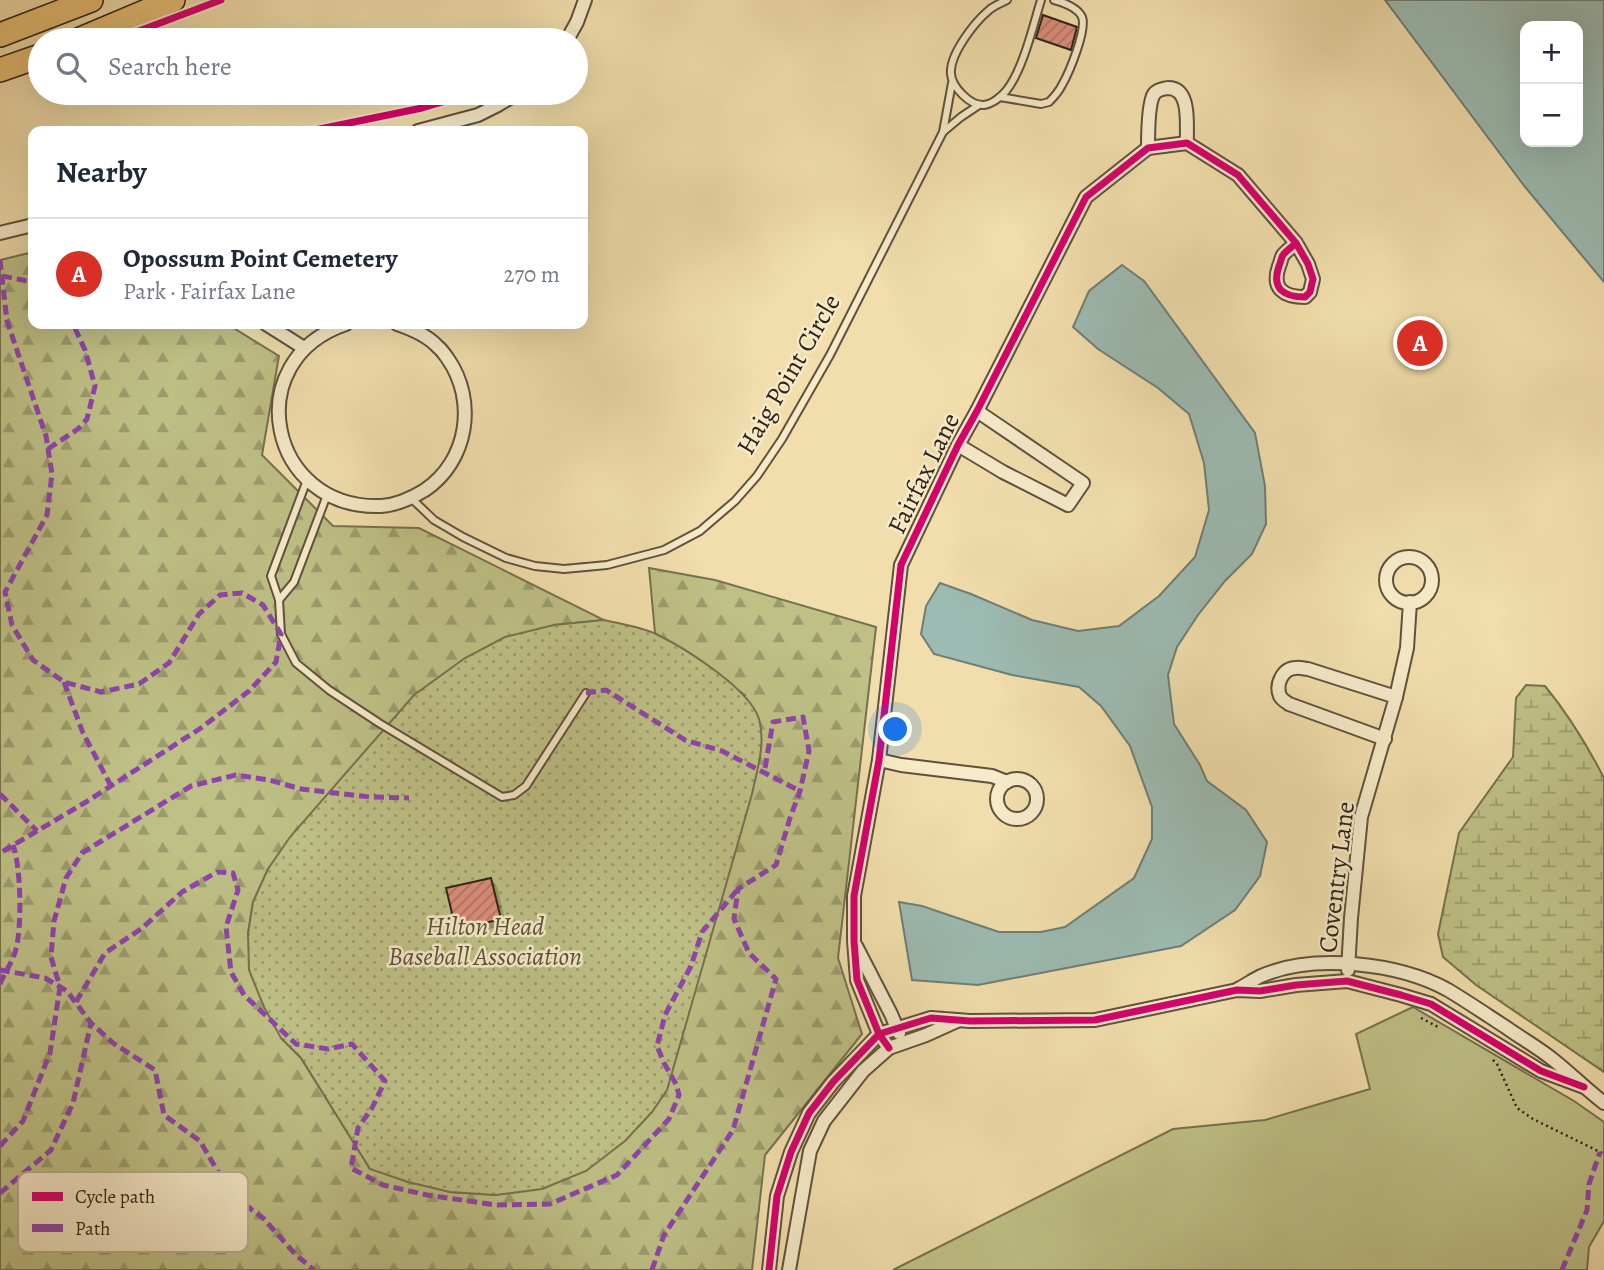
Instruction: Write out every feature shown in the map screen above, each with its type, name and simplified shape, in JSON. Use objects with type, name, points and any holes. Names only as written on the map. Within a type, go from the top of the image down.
[{"type":"highway","points":[[0,35],[91,0]]},
{"type":"highway","points":[[106,28],[173,0]]},
{"type":"highway","points":[[0,70],[28,60]]},
{"type":"street","points":[[574,28],[585,0]]},
{"type":"street","points":[[1186,143],[1186,106],[1180,92],[1176,88],[1161,89],[1153,95],[1149,115],[1148,148],[1186,143],[1238,175],[1296,243]]},
{"type":"street","points":[[437,126],[478,115],[498,105]]},
{"type":"street","name":"Fairfax Lane","points":[[889,1048],[879,1034],[857,980],[853,896],[878,760],[901,565],[958,445],[1086,197],[1148,148]]},
{"type":"street","points":[[0,233],[28,226]]},
{"type":"street","points":[[274,329],[304,348]]},
{"type":"street","points":[[331,329],[304,348],[288,371],[279,398],[279,427],[288,454],[307,480],[327,495],[355,505],[383,506],[411,498],[436,482],[454,459],[465,430],[466,401],[457,372],[439,347],[412,329]]},
{"type":"street","points":[[958,445],[1003,472],[1068,505],[1083,484],[977,411]]},
{"type":"street","name":"Coventry Lane","points":[[1347,981],[1361,817],[1396,697],[1407,648],[1410,603]]},
{"type":"street","points":[[1385,738],[1289,704],[1281,698],[1279,681],[1287,670],[1296,667],[1396,697]]},
{"type":"street","points":[[878,760],[992,776],[1007,782]]},
{"type":"street","name":"Fairfax Lane","points":[[854,941],[904,1043]]},
{"type":"street","points":[[1237,990],[1261,976],[1286,968],[1317,964],[1348,963],[1399,971],[1422,978],[1447,989],[1552,1058],[1604,1104]]},
{"type":"street","points":[[769,1270],[777,1196],[791,1152],[809,1113],[833,1082],[879,1034],[930,1018],[1095,1020],[1237,990],[1347,981],[1431,1004],[1541,1071],[1584,1087]]},
{"type":"street","points":[[789,1270],[810,1151],[824,1121],[863,1071],[889,1048],[957,1020]]},
{"type":"lane","points":[[943,132],[952,83],[950,72],[953,60],[974,25],[990,9],[1007,0]]},
{"type":"lane","points":[[943,132],[979,105],[986,105],[1000,97],[1007,89],[1016,75],[1041,0]]},
{"type":"lane","points":[[1000,97],[1041,104],[1049,102],[1063,84],[1082,30],[1082,18],[1076,10],[1054,0]]},
{"type":"lane","points":[[952,83],[979,105]]},
{"type":"lane","name":"Haig Point Circle","points":[[411,498],[434,520],[463,537],[506,558],[535,566],[564,569],[607,565],[664,550],[700,531],[735,501],[757,476],[782,439],[830,355],[943,132]]},
{"type":"lane","points":[[307,480],[271,576],[279,600],[281,634],[296,663],[329,690],[502,797],[514,795],[526,786],[586,693]]},
{"type":"lane","points":[[279,600],[294,582],[327,495]]},
{"type":"path","points":[[1412,1013],[1445,1031]]},
{"type":"path","points":[[1488,1055],[1497,1064],[1517,1108],[1533,1119],[1604,1154]]},
{"type":"green space","points":[[28,253],[28,329],[235,329],[279,356],[262,455],[333,526],[419,528],[604,620],[554,625],[268,869],[253,902],[248,934],[281,1038],[301,1058],[370,1169],[450,1192],[496,1195],[745,695],[655,633],[649,568],[715,580],[876,627],[838,958],[862,1034],[765,1155],[752,1270],[0,1270],[0,260]]},
{"type":"green space","name":"Hilton Head Baseball Association","points":[[604,620],[650,632],[668,640],[715,670],[753,707],[761,728],[760,757],[752,794],[667,1090],[652,1112],[625,1141],[586,1171],[542,1189],[496,1195],[450,1192],[370,1169],[301,1058],[281,1038],[264,1007],[249,970],[248,934],[253,902],[268,869],[290,837],[414,695],[465,658],[505,637],[554,625]]},
{"type":"green space","points":[[1526,685],[1545,686],[1577,730],[1604,778],[1604,1072],[1476,985],[1443,957],[1438,934],[1459,833],[1513,757],[1516,698]]},
{"type":"green space","points":[[1413,1007],[1574,1101],[1604,1122],[1604,1221],[1589,1247],[1587,1270],[893,1270],[1173,1129],[1265,1120],[1370,1089],[1356,1034]]},
{"type":"water","points":[[1385,0],[1604,0],[1604,282],[1525,187]]},
{"type":"water","points":[[1122,265],[1144,281],[1255,433],[1265,486],[1266,524],[1252,554],[1225,581],[1177,647],[1168,675],[1174,724],[1207,781],[1246,810],[1267,842],[1260,876],[1235,910],[1181,946],[978,985],[912,980],[899,902],[922,906],[999,932],[1041,932],[1065,927],[1134,878],[1152,839],[1152,807],[1130,746],[1101,706],[1079,687],[1012,675],[934,654],[921,634],[926,606],[940,583],[1032,620],[1078,631],[1119,626],[1159,596],[1195,557],[1209,510],[1204,463],[1189,414],[1158,388],[1098,349],[1073,327],[1089,291]]},
{"type":"building","points":[[1043,15],[1077,27],[1071,50],[1036,38]]},
{"type":"building","points":[[491,878],[501,919],[456,930],[446,888]]},
{"type":"marked path","points":[[0,260],[7,321],[46,436],[52,474],[47,515],[5,592],[12,625],[33,660],[64,682],[101,692],[139,684],[169,663],[199,614],[220,595],[242,593],[263,605],[281,634],[276,662],[249,691],[201,728],[86,802],[0,853]]},
{"type":"marked path","points":[[2,276],[28,281]]},
{"type":"marked path","points":[[48,449],[78,429],[87,419],[95,386],[85,350],[75,329]]},
{"type":"marked path","points":[[64,682],[83,733],[111,786]]},
{"type":"marked path","points":[[586,693],[606,690],[685,740],[722,751],[800,791]]},
{"type":"marked path","points":[[652,1270],[664,1235],[733,1130],[776,979],[749,953],[734,919],[738,889],[776,865],[800,791],[809,751],[803,717],[773,722],[764,774]]},
{"type":"marked path","points":[[0,1146],[23,1121],[50,1053],[60,987],[51,957],[54,921],[66,878],[82,853],[191,786],[236,775],[301,789],[370,797],[409,798]]},
{"type":"marked path","points":[[0,794],[37,831]]},
{"type":"marked path","points":[[0,984],[15,953],[18,939],[20,897],[13,845]]},
{"type":"marked path","points":[[76,1002],[105,953],[141,929],[182,892],[217,872],[233,873],[238,890],[226,927],[231,972],[244,995],[296,1044],[328,1049],[352,1044],[385,1081],[372,1108],[358,1128],[351,1168],[383,1185],[427,1195],[496,1205],[550,1204],[617,1175],[669,1119],[679,1095],[657,1046],[665,1015],[691,966],[702,932],[738,889]]},
{"type":"marked path","points":[[0,970],[45,978],[67,991],[91,1023],[113,1043],[155,1070],[164,1115],[200,1141],[218,1172]]},
{"type":"marked path","points":[[25,1172],[51,1150],[73,1103],[91,1023]]},
{"type":"marked path","points":[[1562,1270],[1587,1210],[1589,1184],[1600,1152]]},
{"type":"marked path","points":[[0,1193],[18,1178]]},
{"type":"marked path","points":[[248,1207],[263,1218],[295,1254],[314,1270]]},
{"type":"cycle path","points":[[147,28],[221,0]]},
{"type":"cycle path","points":[[334,126],[432,105]]},
{"type":"cycle path","points":[[889,1048],[879,1034],[857,980],[854,896],[879,760],[901,565],[958,445],[1086,197],[1148,148],[1187,143],[1238,175],[1296,243],[1308,264],[1313,279],[1310,292],[1305,297],[1285,293],[1277,281],[1282,256],[1296,243]]},
{"type":"cycle path","points":[[769,1270],[777,1196],[791,1152],[809,1113],[833,1082],[879,1034],[931,1018],[970,1021],[1095,1020],[1237,990],[1260,991],[1347,981],[1431,1004],[1541,1071],[1584,1087]]},
{"type":"place","name":"Opossum Point Cemetery","points":[[1420,343]]}]
